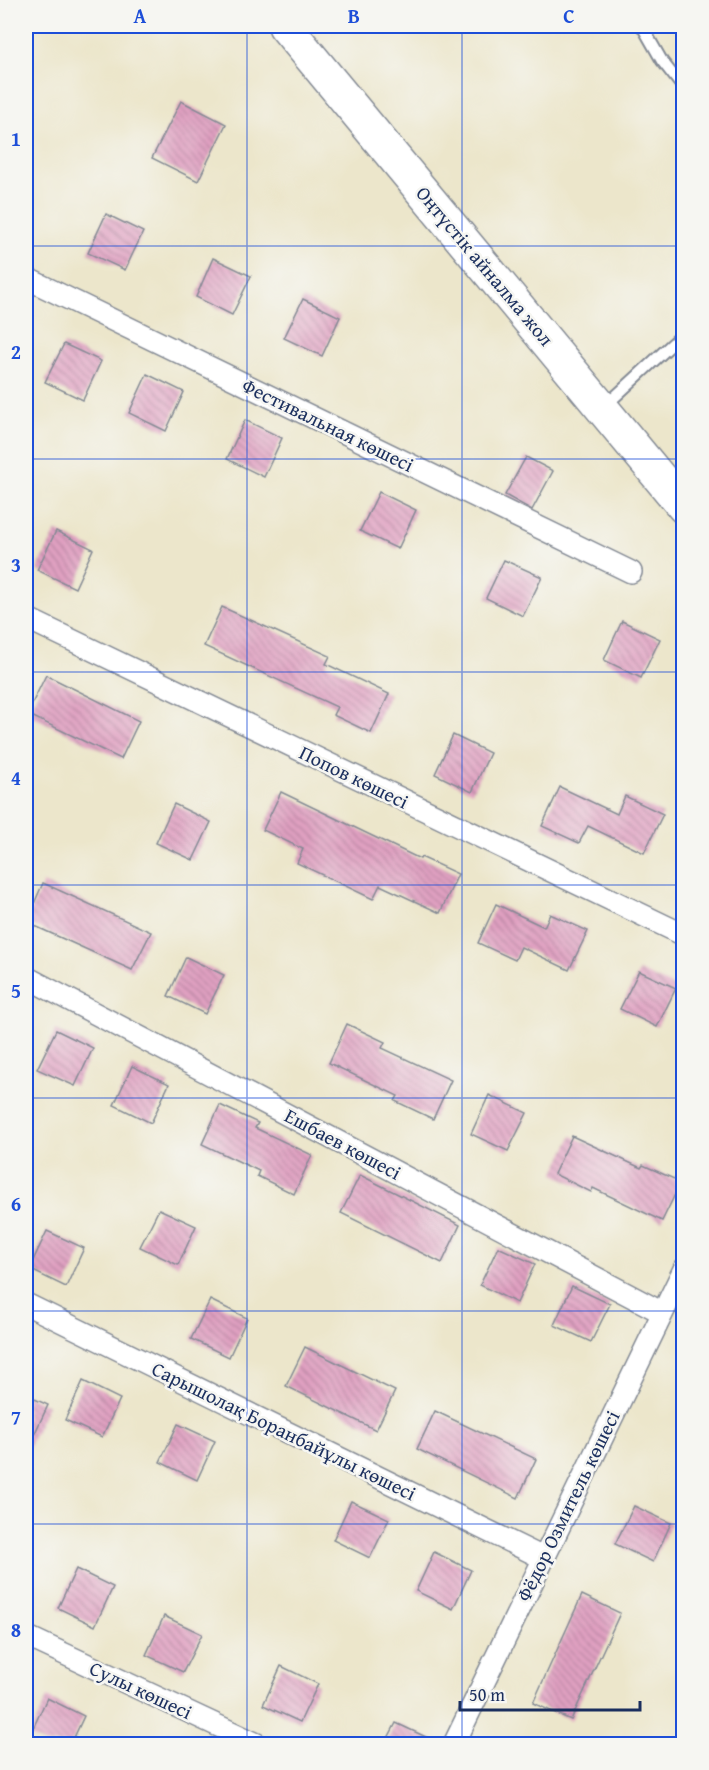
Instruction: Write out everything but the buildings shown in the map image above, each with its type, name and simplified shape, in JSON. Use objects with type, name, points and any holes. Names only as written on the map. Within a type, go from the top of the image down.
[{"type":"highway","name":"Оңтүстік айналма жол","points":[[285,26],[684,507]]},
{"type":"street","name":"Фестивальная көшесі","points":[[26,278],[631,572]]},
{"type":"street","name":"Попов көшесі","points":[[26,618],[684,935]]},
{"type":"street","name":"Ешбаев көшесі","points":[[26,977],[661,1312]]},
{"type":"street","name":"Фёдор Озмитель көшесі","points":[[454,1744],[661,1312],[684,1269]]},
{"type":"street","name":"Сарышолақ Боранбайұлы көшесі","points":[[26,1304],[543,1558]]},
{"type":"street","name":"Сулы көшесі","points":[[26,1636],[257,1744]]},
{"type":"lane","points":[[642,26],[663,61],[684,89]]},
{"type":"lane","points":[[603,408],[684,333]]}]
